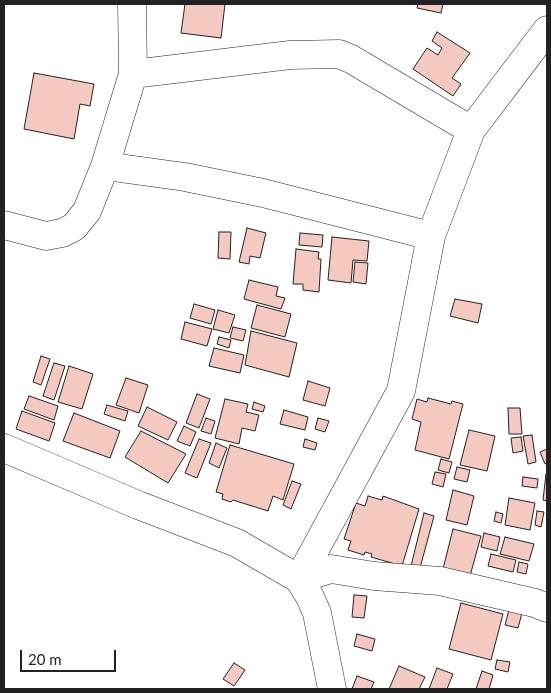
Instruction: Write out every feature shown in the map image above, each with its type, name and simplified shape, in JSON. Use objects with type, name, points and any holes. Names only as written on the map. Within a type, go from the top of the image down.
[{"type":"street","points":[[4,225],[46,236],[62,233],[74,227],[87,211],[106,166],[133,74],[132,4]]},
{"type":"street","points":[[299,579],[401,391],[431,236],[471,130],[547,30]]},
{"type":"street","points":[[133,74],[290,54],[339,54],[351,59],[471,130]]},
{"type":"street","points":[[106,166],[185,177],[263,193],[431,236]]},
{"type":"street","points":[[4,448],[138,506],[237,543],[299,579],[310,596],[317,613],[332,689]]},
{"type":"street","points":[[299,579],[332,569],[374,576],[440,581],[535,603],[547,608]]},
{"type":"building","points":[[185,4],[225,4],[221,38],[181,33]]},
{"type":"building","points":[[418,4],[443,4],[441,13],[417,8]]},
{"type":"building","points":[[437,32],[470,53],[452,78],[461,84],[453,96],[413,69],[427,48],[438,55],[442,48],[432,41]]},
{"type":"building","points":[[34,73],[94,84],[90,106],[80,104],[74,139],[24,129]]},
{"type":"building","points":[[247,228],[266,233],[260,258],[250,256],[249,264],[239,262]]},
{"type":"building","points":[[219,232],[231,232],[230,259],[218,258]]},
{"type":"building","points":[[300,233],[323,235],[322,247],[299,245]]},
{"type":"building","points":[[332,237],[369,241],[367,261],[353,260],[351,283],[328,280]]},
{"type":"building","points":[[296,249],[319,252],[318,259],[321,259],[319,292],[303,290],[303,284],[293,284]]},
{"type":"building","points":[[355,262],[368,263],[366,284],[353,282]]},
{"type":"building","points":[[249,280],[278,287],[276,296],[285,298],[281,309],[244,299]]},
{"type":"building","points":[[455,299],[482,304],[478,323],[450,316]]},
{"type":"building","points":[[194,304],[215,310],[211,324],[190,318]]},
{"type":"building","points":[[257,305],[291,314],[285,337],[251,328]]},
{"type":"building","points":[[218,310],[235,315],[229,333],[213,329]]},
{"type":"building","points":[[185,322],[212,329],[207,346],[181,339]]},
{"type":"building","points":[[233,327],[246,330],[243,341],[230,338]]},
{"type":"building","points":[[251,331],[297,343],[289,377],[245,365]]},
{"type":"building","points":[[219,337],[231,340],[229,348],[217,344]]},
{"type":"building","points":[[214,348],[244,355],[240,373],[209,366]]},
{"type":"building","points":[[41,356],[50,359],[41,385],[33,382]]},
{"type":"building","points":[[54,363],[65,366],[54,400],[43,396]]},
{"type":"building","points":[[69,366],[93,374],[82,409],[58,402]]},
{"type":"building","points":[[126,378],[148,385],[139,413],[116,405]]},
{"type":"building","points":[[308,381],[330,388],[325,406],[303,400]]},
{"type":"building","points":[[197,394],[210,399],[199,428],[186,423]]},
{"type":"building","points":[[29,396],[58,406],[54,420],[24,409]]},
{"type":"building","points":[[428,398],[451,404],[452,401],[463,404],[449,459],[415,450],[421,422],[412,419],[417,399],[427,402]]},
{"type":"building","points":[[225,399],[248,404],[246,412],[259,415],[255,431],[242,428],[239,444],[215,438]]},
{"type":"building","points":[[254,402],[265,406],[263,412],[252,409]]},
{"type":"building","points":[[107,405],[128,411],[125,421],[104,414]]},
{"type":"building","points":[[147,407],[177,422],[168,440],[138,426]]},
{"type":"building","points":[[508,408],[520,408],[522,434],[509,434]]},
{"type":"building","points":[[284,410],[308,417],[305,430],[280,424]]},
{"type":"building","points":[[22,411],[55,423],[49,441],[16,429]]},
{"type":"building","points":[[74,413],[120,431],[110,458],[63,441]]},
{"type":"building","points":[[206,418],[215,421],[211,434],[201,431]]},
{"type":"building","points":[[318,418],[329,421],[325,432],[315,429]]},
{"type":"building","points":[[184,426],[196,432],[190,446],[177,441]]},
{"type":"building","points":[[469,430],[495,436],[487,471],[460,465]]},
{"type":"building","points":[[141,431],[186,454],[168,483],[125,457]]},
{"type":"building","points":[[532,435],[536,462],[528,464],[523,436]]},
{"type":"building","points":[[521,437],[523,451],[513,453],[511,438]]},
{"type":"building","points":[[199,439],[211,443],[197,478],[185,473]]},
{"type":"building","points":[[305,439],[317,443],[315,450],[303,447]]},
{"type":"building","points":[[216,443],[227,448],[219,468],[209,463]]},
{"type":"building","points":[[230,445],[294,464],[283,500],[273,496],[268,511],[233,500],[231,502],[222,499],[223,494],[216,492]]},
{"type":"building","points":[[547,449],[547,463],[545,464],[540,452]]},
{"type":"building","points":[[441,459],[452,462],[449,473],[438,470]]},
{"type":"building","points":[[457,467],[470,470],[467,482],[454,479]]},
{"type":"building","points":[[435,472],[446,474],[443,487],[432,484]]},
{"type":"building","points":[[547,474],[547,501],[543,500]]},
{"type":"building","points":[[523,477],[538,479],[537,488],[522,486]]},
{"type":"building","points":[[292,481],[301,484],[291,509],[283,505]]},
{"type":"building","points":[[453,490],[474,496],[467,525],[446,520]]},
{"type":"building","points":[[368,496],[382,500],[383,496],[419,509],[402,566],[371,557],[372,554],[365,552],[364,555],[348,550],[351,541],[344,539],[356,503],[365,506]]},
{"type":"building","points":[[509,498],[535,503],[530,530],[505,525]]},
{"type":"building","points":[[537,511],[544,512],[541,527],[535,525]]},
{"type":"building","points":[[496,512],[503,514],[501,523],[494,521]]},
{"type":"building","points":[[424,513],[434,516],[420,568],[411,566]]},
{"type":"building","points":[[453,529],[481,536],[470,576],[443,569]]},
{"type":"building","points":[[484,533],[500,537],[497,551],[481,547]]},
{"type":"building","points":[[505,537],[534,544],[529,561],[500,554]]},
{"type":"building","points":[[491,554],[516,560],[513,572],[488,566]]},
{"type":"building","points":[[519,562],[528,564],[526,574],[517,572]]},
{"type":"building","points":[[354,595],[367,596],[364,618],[352,617]]},
{"type":"building","points":[[461,603],[503,614],[491,660],[449,649]]},
{"type":"building","points":[[510,606],[523,609],[518,628],[505,625]]},
{"type":"building","points":[[357,634],[375,639],[372,651],[354,646]]},
{"type":"building","points":[[497,660],[510,662],[508,672],[495,669]]},
{"type":"building","points":[[234,663],[245,670],[234,686],[223,679]]},
{"type":"building","points":[[399,666],[425,677],[419,689],[389,689]]},
{"type":"building","points":[[437,668],[453,674],[447,689],[429,689]]},
{"type":"building","points":[[482,671],[493,675],[489,689],[476,689]]},
{"type":"building","points":[[357,676],[374,682],[371,689],[352,689]]}]
